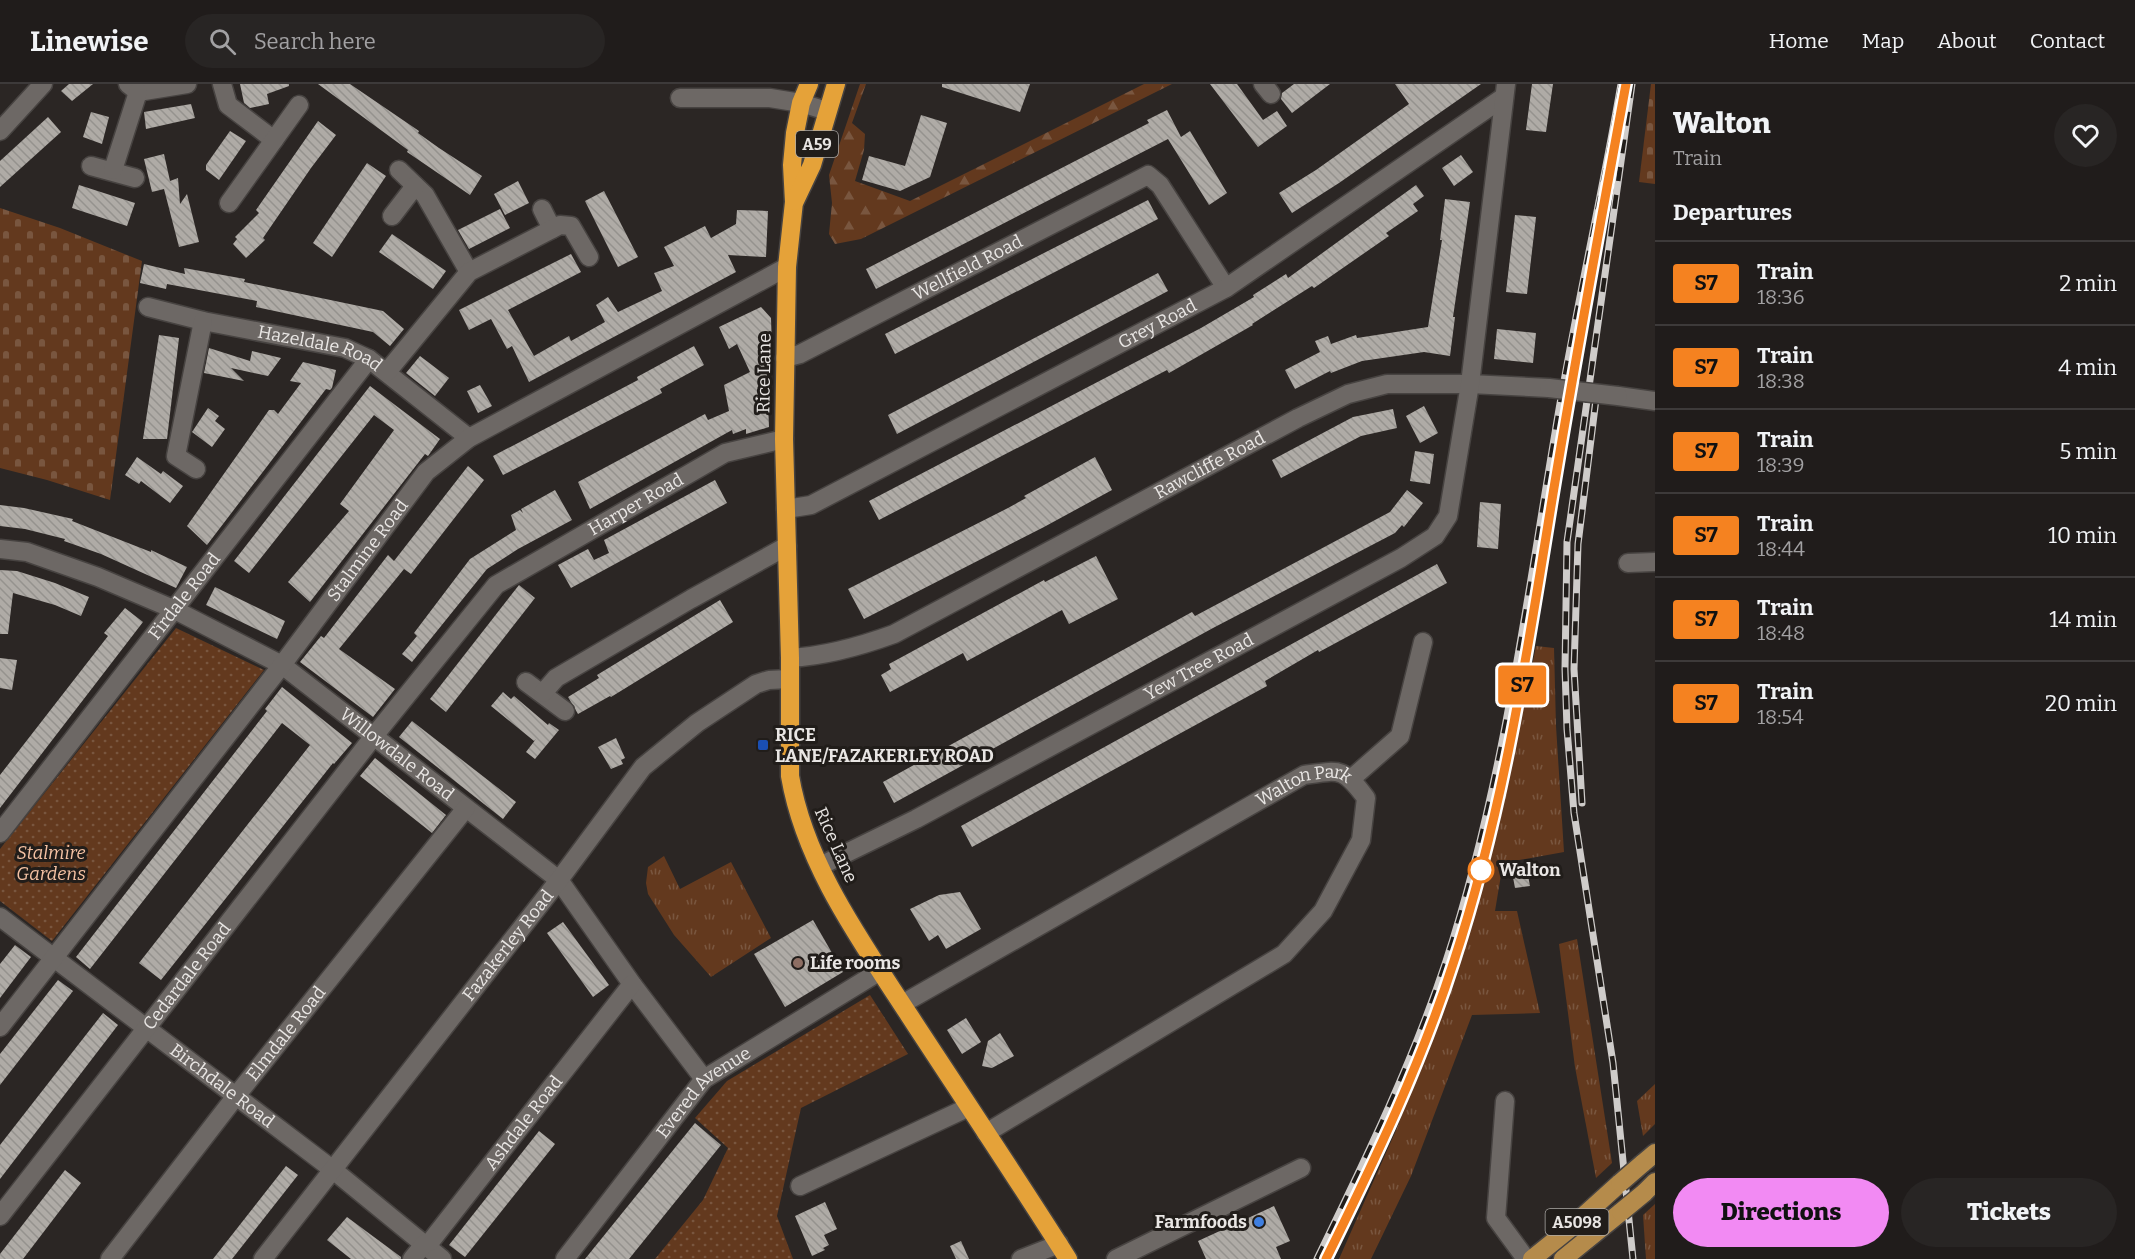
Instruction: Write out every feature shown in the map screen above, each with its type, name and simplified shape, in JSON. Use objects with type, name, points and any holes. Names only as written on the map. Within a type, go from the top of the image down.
[{"type":"highway","name":"Rice Lane","points":[[808,84],[801,103],[795,133],[792,165],[794,202],[787,267],[784,439],[790,658],[790,776],[799,818],[820,867],[856,933],[1064,1251]]},
{"type":"highway","name":"Rice Lane","points":[[794,202],[812,165],[836,84]]},
{"type":"main road","name":"A5098","points":[[1532,1259],[1569,1230],[1648,1158]]},
{"type":"main road","name":"A5098","points":[[1563,1259],[1649,1187]]},
{"type":"street","points":[[113,170],[133,88],[187,84]]},
{"type":"street","points":[[222,84],[228,105],[274,140]]},
{"type":"street","points":[[0,131],[33,87]]},
{"type":"street","name":"Grey Road","points":[[786,509],[811,505],[1226,288],[1505,91]]},
{"type":"street","name":"Yew Tree Road","points":[[820,867],[947,802],[1401,558],[1436,536],[1449,516],[1470,384],[1505,91]]},
{"type":"street","points":[[680,98],[770,98],[801,103],[827,111]]},
{"type":"street","points":[[229,203],[299,105]]},
{"type":"street","points":[[91,166],[113,170],[135,178]]},
{"type":"street","points":[[399,170],[425,195],[469,272]]},
{"type":"street","name":"Wellfield Road","points":[[785,358],[800,354],[1148,175],[1160,185],[1226,288]]},
{"type":"street","points":[[392,216],[415,186]]},
{"type":"street","points":[[542,209],[552,229]]},
{"type":"street","points":[[387,372],[469,272],[561,225],[572,226],[589,257]]},
{"type":"street","name":"Stalmine Road","points":[[0,1027],[282,665],[426,472],[469,438],[787,267]]},
{"type":"street","name":"Hazeldale Road","points":[[148,307],[203,321],[345,348],[369,359],[387,372],[469,438]]},
{"type":"street","points":[[196,469],[176,456],[203,321]]},
{"type":"street","name":"Firdale Road","points":[[0,833],[369,359]]},
{"type":"street","name":"Rawcliffe Road","points":[[790,658],[866,644],[894,634],[1298,418],[1348,394],[1388,384],[1470,384],[1549,388],[1655,400]]},
{"type":"street","name":"Harper Road","points":[[496,585],[725,453],[784,439]]},
{"type":"street","points":[[543,693],[556,678],[787,546]]},
{"type":"street","name":"Willowdale Road","points":[[0,549],[27,552],[98,577],[173,609],[282,665],[559,880],[632,984],[704,1079]]},
{"type":"street","points":[[1628,563],[1655,562]]},
{"type":"street","name":"Cedardale Road","points":[[0,1216],[374,736],[496,585]]},
{"type":"street","points":[[1351,779],[1400,736],[1423,642]]},
{"type":"street","name":"Fazakerley Road","points":[[263,1259],[559,880],[643,767],[697,723],[756,684],[769,680],[789,679]]},
{"type":"street","points":[[526,682],[565,711]]},
{"type":"street","name":"Walton Park","points":[[902,1004],[1304,776],[1335,771],[1351,779],[1366,798],[1361,840],[1323,911],[1284,954],[986,1133]]},
{"type":"street","name":"Elmdale Road","points":[[110,1259],[236,1096],[466,808]]},
{"type":"street","name":"Birchdale Road","points":[[0,917],[332,1169],[442,1259]]},
{"type":"street","name":"Evered Avenue","points":[[565,1259],[704,1079],[880,971]]},
{"type":"street","name":"Ashdale Road","points":[[412,1259],[424,1244],[431,1241],[632,984]]},
{"type":"street","points":[[1505,1101],[1496,1218],[1526,1259]]},
{"type":"street","points":[[800,1186],[969,1107]]},
{"type":"street","points":[[1116,1259],[1301,1168]]},
{"type":"street","points":[[1021,1259],[1064,1251]]},
{"type":"green space","points":[[860,84],[866,84],[852,123],[865,134],[864,150],[855,181],[910,201],[1144,84],[1172,84],[861,239],[835,244],[829,234],[832,203],[829,175]]},
{"type":"green space","points":[[1651,84],[1655,84],[1655,184],[1639,182]]},
{"type":"green space","points":[[0,208],[60,228],[142,261],[110,500],[0,468]]},
{"type":"green space","name":"Stalmire Gardens","points":[[176,628],[264,670],[52,941],[0,901],[0,849]]},
{"type":"green space","points":[[1536,646],[1554,648],[1556,726],[1564,852],[1503,863],[1495,911],[1517,911],[1540,1013],[1472,1015],[1411,1176],[1371,1259],[1339,1259],[1397,1128],[1466,939],[1499,826]]},
{"type":"green space","points":[[664,856],[680,889],[731,862],[771,938],[711,977],[674,935],[648,894],[646,883],[648,867]]},
{"type":"green space","points":[[1577,939],[1612,1163],[1596,1178],[1575,1067],[1559,944]]},
{"type":"green space","points":[[870,995],[908,1054],[801,1108],[777,1216],[793,1259],[655,1259],[703,1200],[728,1148],[695,1118],[727,1081]]},
{"type":"green space","points":[[1655,1084],[1655,1124],[1643,1136],[1637,1101]]},
{"type":"green space","points":[[1655,1204],[1655,1259],[1646,1259],[1643,1215]]},
{"type":"building","points":[[69,84],[93,84],[72,101],[61,91]]},
{"type":"building","points":[[240,84],[289,84],[289,86],[267,94],[269,104],[250,108],[244,103]]},
{"type":"building","points":[[318,84],[350,84],[482,176],[470,195],[407,152],[408,150]]},
{"type":"building","points":[[942,84],[1030,84],[1020,112],[942,87]]},
{"type":"building","points":[[1210,84],[1237,84],[1263,120],[1277,111],[1287,126],[1258,147]]},
{"type":"building","points":[[1294,84],[1330,84],[1292,113],[1281,99],[1282,93]]},
{"type":"building","points":[[1395,84],[1481,84],[1292,213],[1279,193],[1316,170],[1409,104]]},
{"type":"building","points":[[1532,84],[1553,84],[1546,132],[1526,130]]},
{"type":"building","points":[[191,104],[195,118],[146,129],[144,112]]},
{"type":"building","points":[[1167,110],[1181,137],[1190,131],[1227,193],[1209,205],[1168,139],[876,289],[866,269],[1149,123],[1147,120]]},
{"type":"building","points":[[91,112],[109,117],[102,144],[83,137]]},
{"type":"building","points":[[921,115],[947,123],[930,177],[900,191],[862,180],[869,156],[905,166]]},
{"type":"building","points":[[48,117],[61,132],[0,187],[0,161]]},
{"type":"building","points":[[318,121],[336,135],[263,238],[265,240],[246,258],[233,244],[237,239],[235,237],[259,213],[256,210]]},
{"type":"building","points":[[230,131],[246,141],[219,180],[206,170],[206,165]]},
{"type":"building","points":[[164,154],[170,181],[178,178],[180,204],[187,194],[199,242],[179,247],[164,189],[152,192],[144,159]]},
{"type":"building","points":[[1461,155],[1473,172],[1454,186],[1442,168]]},
{"type":"building","points":[[367,163],[386,176],[332,257],[313,243]]},
{"type":"building","points":[[518,181],[529,203],[505,215],[494,194]]},
{"type":"building","points":[[79,185],[135,203],[127,226],[72,208]]},
{"type":"building","points":[[1416,185],[1424,196],[1413,204],[1418,211],[1386,233],[1389,236],[1314,288],[1312,286],[1253,325],[1169,373],[1167,370],[879,520],[869,501],[1201,328],[1254,297],[1253,295],[1286,274],[1288,278]]},
{"type":"building","points":[[604,191],[638,257],[618,267],[585,201]]},
{"type":"building","points":[[1445,199],[1470,202],[1453,317],[1455,317],[1450,356],[1424,352],[1362,361],[1331,373],[1330,371],[1295,389],[1285,370],[1320,352],[1315,341],[1328,336],[1331,344],[1356,335],[1357,338],[1428,327],[1442,240],[1440,240]]},
{"type":"building","points":[[1148,200],[1158,219],[895,354],[885,334]]},
{"type":"building","points":[[500,209],[510,228],[469,249],[458,230]]},
{"type":"building","points":[[737,210],[768,211],[766,257],[728,255],[736,272],[529,382],[512,346],[507,349],[491,319],[469,330],[459,310],[571,254],[581,272],[508,310],[534,356],[569,336],[571,341],[605,322],[596,305],[608,297],[618,312],[662,291],[654,273],[674,266],[664,247],[705,226],[711,238],[736,224]]},
{"type":"building","points":[[1515,215],[1536,217],[1527,294],[1506,292]]},
{"type":"building","points":[[392,234],[446,271],[433,289],[379,252]]},
{"type":"building","points":[[144,264],[185,274],[184,268],[245,279],[244,282],[383,311],[404,329],[390,346],[373,332],[256,307],[257,301],[167,284],[166,289],[140,283]]},
{"type":"building","points":[[1158,273],[1168,291],[897,434],[888,415]]},
{"type":"building","points":[[761,307],[771,318],[772,348],[766,352],[769,427],[746,434],[746,429],[733,434],[732,430],[590,509],[578,482],[705,414],[708,420],[729,411],[724,385],[750,372],[737,344],[729,349],[719,327]]},
{"type":"building","points":[[1497,329],[1536,333],[1533,363],[1494,359]]},
{"type":"building","points":[[159,335],[179,338],[167,439],[143,439]]},
{"type":"building","points":[[694,346],[704,365],[660,389],[662,393],[503,475],[493,456],[638,380],[637,377]]},
{"type":"building","points":[[209,348],[250,361],[252,351],[281,358],[268,376],[231,368],[244,381],[204,373]]},
{"type":"building","points":[[420,356],[449,378],[435,396],[406,373]]},
{"type":"building","points":[[303,362],[336,370],[332,388],[326,389],[207,545],[187,526],[269,410],[274,410],[278,414],[301,383],[290,381]]},
{"type":"building","points":[[480,385],[492,406],[478,413],[467,391]]},
{"type":"building","points":[[370,386],[440,439],[428,456],[425,454],[310,602],[288,582],[349,511],[340,504],[394,430],[374,415],[249,573],[234,561]]},
{"type":"building","points":[[1424,406],[1438,433],[1420,443],[1406,416]]},
{"type":"building","points":[[208,408],[219,416],[215,421],[225,429],[212,447],[192,432]]},
{"type":"building","points":[[1393,409],[1397,428],[1361,436],[1281,478],[1272,460],[1353,417]]},
{"type":"building","points":[[1415,451],[1434,454],[1430,484],[1410,481]]},
{"type":"building","points":[[137,457],[161,474],[163,471],[183,486],[170,503],[141,481],[139,484],[125,475]]},
{"type":"building","points":[[1095,457],[1112,490],[864,619],[848,589],[1008,508],[1026,498],[1024,496]]},
{"type":"building","points":[[468,466],[484,480],[411,574],[404,569],[339,649],[395,689],[373,717],[300,662],[321,636],[324,638],[388,555],[394,561]]},
{"type":"building","points":[[715,480],[727,503],[571,588],[558,565],[588,549],[594,560],[609,553],[604,540]]},
{"type":"building","points":[[555,490],[572,520],[518,549],[487,569],[412,662],[402,654],[417,636],[414,633],[470,559],[516,530],[511,515],[520,510],[523,513],[521,509]]},
{"type":"building","points":[[1407,490],[1423,503],[1404,527],[1402,525],[1395,533],[1213,628],[894,803],[883,782],[1192,612],[1195,616],[1390,512]]},
{"type":"building","points":[[1480,502],[1501,504],[1498,549],[1477,547]]},
{"type":"building","points":[[0,505],[73,519],[72,521],[151,552],[151,550],[187,567],[176,588],[101,554],[64,541],[65,539],[25,529],[0,526]]},
{"type":"building","points":[[1096,556],[1118,599],[1069,624],[1062,610],[967,661],[963,653],[890,692],[881,675],[891,669],[889,664],[1044,580],[1045,582]]},
{"type":"building","points":[[1437,564],[1447,583],[1319,652],[1318,650],[1265,681],[1267,686],[972,847],[961,826]]},
{"type":"building","points":[[0,570],[17,571],[89,597],[81,616],[55,605],[13,593],[8,634],[0,634]]},
{"type":"building","points":[[519,585],[535,598],[446,712],[430,699]]},
{"type":"building","points":[[215,587],[285,621],[277,639],[206,605]]},
{"type":"building","points":[[720,600],[733,622],[611,697],[578,714],[568,697],[599,678],[597,675]]},
{"type":"building","points":[[125,608],[143,622],[0,808],[0,775],[108,636],[104,633]]},
{"type":"building","points":[[0,658],[17,660],[12,690],[0,688]]},
{"type":"building","points":[[282,687],[352,743],[333,763],[161,980],[139,963],[310,745],[282,723],[90,969],[76,957],[267,711],[265,709]]},
{"type":"building","points":[[503,692],[511,699],[514,696],[548,725],[549,723],[559,730],[535,759],[526,752],[536,739],[534,741],[491,706]]},
{"type":"building","points":[[412,721],[516,802],[503,819],[399,737]]},
{"type":"building","points":[[616,738],[625,758],[621,760],[623,764],[611,769],[598,747]]},
{"type":"building","points":[[375,758],[446,815],[432,833],[360,776]]},
{"type":"building","name":"Walton","points":[[1526,865],[1530,886],[1515,888],[1511,867]]},
{"type":"building","points":[[960,892],[981,929],[946,949],[938,935],[929,941],[910,909],[939,895]]},
{"type":"building","name":"Life rooms","points":[[813,920],[843,972],[785,1007],[754,954]]},
{"type":"building","points":[[563,922],[609,985],[593,997],[547,933]]},
{"type":"building","points":[[15,945],[31,957],[0,998],[0,964]]},
{"type":"building","points":[[58,980],[73,991],[0,1085],[0,1054]]},
{"type":"building","points":[[103,1013],[118,1025],[0,1179],[0,1145]]},
{"type":"building","points":[[966,1018],[981,1042],[962,1054],[947,1030]]},
{"type":"building","points":[[1000,1033],[1014,1056],[992,1068],[982,1066],[988,1041]]},
{"type":"building","points":[[695,1123],[721,1145],[629,1259],[585,1259]]},
{"type":"building","points":[[539,1131],[555,1144],[465,1257],[449,1245]]},
{"type":"building","points":[[286,1166],[298,1175],[232,1259],[213,1259]]},
{"type":"building","points":[[65,1170],[81,1183],[23,1259],[0,1259],[0,1254]]},
{"type":"building","points":[[825,1202],[837,1229],[824,1235],[829,1245],[823,1248],[825,1250],[812,1256],[795,1216]]},
{"type":"building","name":"Farmfoods","points":[[1274,1206],[1290,1241],[1276,1247],[1281,1259],[1206,1259],[1198,1241]]},
{"type":"building","points":[[347,1217],[401,1259],[351,1259],[327,1240]]},
{"type":"building","points":[[961,1241],[969,1259],[956,1259],[950,1246]]},
{"type":"railway","points":[[1317,1259],[1403,1075],[1433,999],[1466,896],[1510,699],[1562,389],[1621,84]]},
{"type":"railway","points":[[1632,84],[1567,542],[1565,669],[1574,813],[1613,1063],[1633,1259]]},
{"type":"railway","points":[[1582,803],[1574,669],[1578,544],[1596,399]]},
{"type":"train","name":"S7","points":[[1326,1259],[1374,1161],[1437,1013],[1475,895],[1494,820],[1531,639],[1573,379],[1626,84]]},
{"type":"place","name":"RICE LANE/FAZAKERLEY ROAD","points":[[763,745]]},
{"type":"place","name":"Walton","points":[[1481,870]]},
{"type":"place","name":"Life rooms","points":[[798,963]]},
{"type":"place","name":"Farmfoods","points":[[1259,1222]]}]
